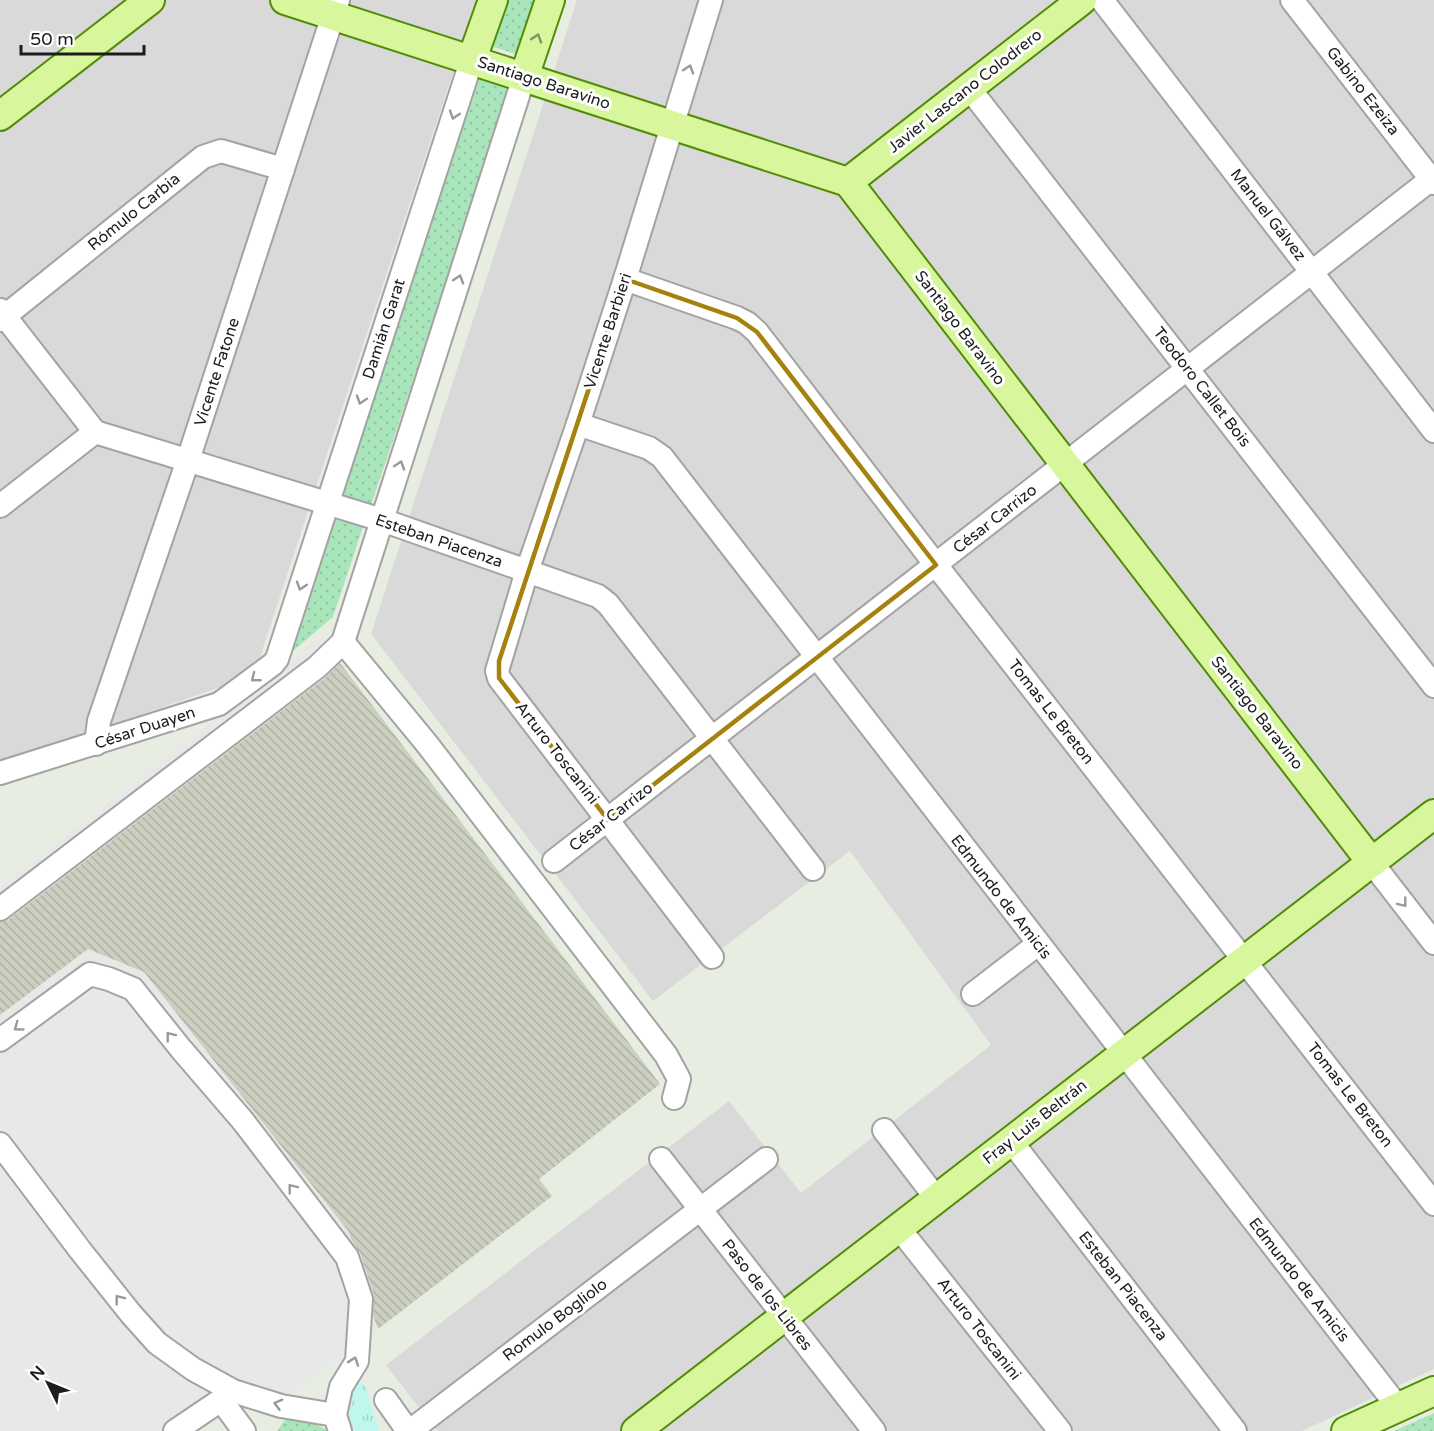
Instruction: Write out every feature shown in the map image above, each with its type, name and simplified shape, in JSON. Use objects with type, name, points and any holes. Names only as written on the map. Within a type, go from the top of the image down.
[{"type":"main road","points":[[0,116],[150,0]]},
{"type":"main road","name":"Santiago Baravino","points":[[285,0],[336,8],[524,77],[848,182],[1372,863]]},
{"type":"main road","name":"Damián Garat","points":[[472,59],[493,0]]},
{"type":"main road","points":[[524,77],[550,0]]},
{"type":"main road","name":"Javier Lascano Colodrero","points":[[848,182],[1082,0]]},
{"type":"main road","name":"Fray Luis Beltrán","points":[[636,1431],[1434,814]]},
{"type":"main road","points":[[1346,1431],[1434,1391]]},
{"type":"street","name":"Vicente Barbieri","points":[[499,661],[625,279],[711,0]]},
{"type":"street","name":"Manuel Gálvez","points":[[1102,0],[1434,431]]},
{"type":"street","name":"Gabino Ezeiza","points":[[1292,0],[1433,180]]},
{"type":"street","name":"Vicente Fatone","points":[[96,744],[99,720],[188,460],[336,8]]},
{"type":"street","name":"Damián Garat","points":[[277,659],[472,59]]},
{"type":"street","points":[[0,909],[317,667],[344,642],[524,77]]},
{"type":"street","name":"Teodoro Callet Bois","points":[[969,88],[1434,686]]},
{"type":"street","name":"Rómulo Carbia","points":[[2,315],[203,157],[221,151],[283,169]]},
{"type":"street","name":"César Carrizo","points":[[554,861],[1065,465],[1186,368],[1433,180]]},
{"type":"street","name":"Tomas Le Breton","points":[[625,279],[737,318],[757,332],[1434,1204]]},
{"type":"street","points":[[0,507],[95,432],[2,315]]},
{"type":"street","name":"Edmundo de Amicis","points":[[578,424],[656,451],[1398,1407]]},
{"type":"street","name":"Esteban Piacenza","points":[[95,432],[382,520],[589,591],[608,604],[813,869]]},
{"type":"street","points":[[344,642],[426,744],[666,1055],[679,1079],[674,1098]]},
{"type":"street","name":"César Duayen","points":[[0,773],[219,704],[277,659]]},
{"type":"street","name":"Arturo Toscanini","points":[[499,661],[497,671],[499,678],[712,957]]},
{"type":"street","name":"Santiago Baravino","points":[[1372,863],[1434,943]]},
{"type":"street","points":[[973,994],[1038,944]]},
{"type":"street","points":[[0,1040],[90,974],[133,989],[243,1121],[346,1257],[361,1299],[357,1360],[341,1387],[337,1423],[233,1391],[193,1369],[157,1343],[80,1250],[0,1144]]},
{"type":"street","points":[[884,1130],[936,1198]]},
{"type":"street","name":"Esteban Piacenza","points":[[1011,1140],[1235,1431]]},
{"type":"street","name":"Paso de los Libres","points":[[662,1159],[874,1431]]},
{"type":"street","name":"Romulo Bogliolo","points":[[409,1431],[766,1159]]},
{"type":"street","name":"Arturo Toscanini","points":[[898,1227],[1060,1431]]},
{"type":"street","points":[[175,1431],[221,1400],[244,1431]]},
{"type":"street","points":[[386,1400],[409,1431]]},
{"type":"highlighted area","points":[[625,279],[737,318],[757,332],[936,565],[608,820],[499,678],[499,661]]},
{"type":"shaded area","points":[[0,0],[477,0],[260,657],[229,684],[0,764]]},
{"type":"shaded area","points":[[577,0],[1434,0],[1434,1369],[1302,1431],[437,1431],[386,1365],[729,1101],[801,1193],[991,1045],[850,851],[653,1001],[371,634]]},
{"type":"shaded area","points":[[325,633],[317,667],[0,909],[0,887]]},
{"type":"shaded area","points":[[88,949],[144,972],[349,1232],[378,1329],[284,1398],[212,1418],[194,1431],[0,1431],[0,1015]]},
{"type":"green space","points":[[506,0],[541,0],[522,56],[490,46]]},
{"type":"green space","points":[[480,77],[512,88],[371,505],[339,494]]},
{"type":"green space","points":[[329,518],[363,527],[333,617],[287,656]]},
{"type":"green space","points":[[360,1380],[366,1387],[379,1431],[354,1431],[344,1399],[349,1390]]},
{"type":"green space","points":[[1434,1413],[1434,1431],[1394,1431]]},
{"type":"green space","points":[[290,1417],[306,1419],[329,1431],[277,1431]]},
{"type":"building","points":[[340,663],[660,1084],[539,1179],[552,1196],[378,1329],[373,1315],[374,1295],[360,1253],[349,1232],[144,972],[88,949],[0,1015],[0,922],[8,920],[325,678]]}]
